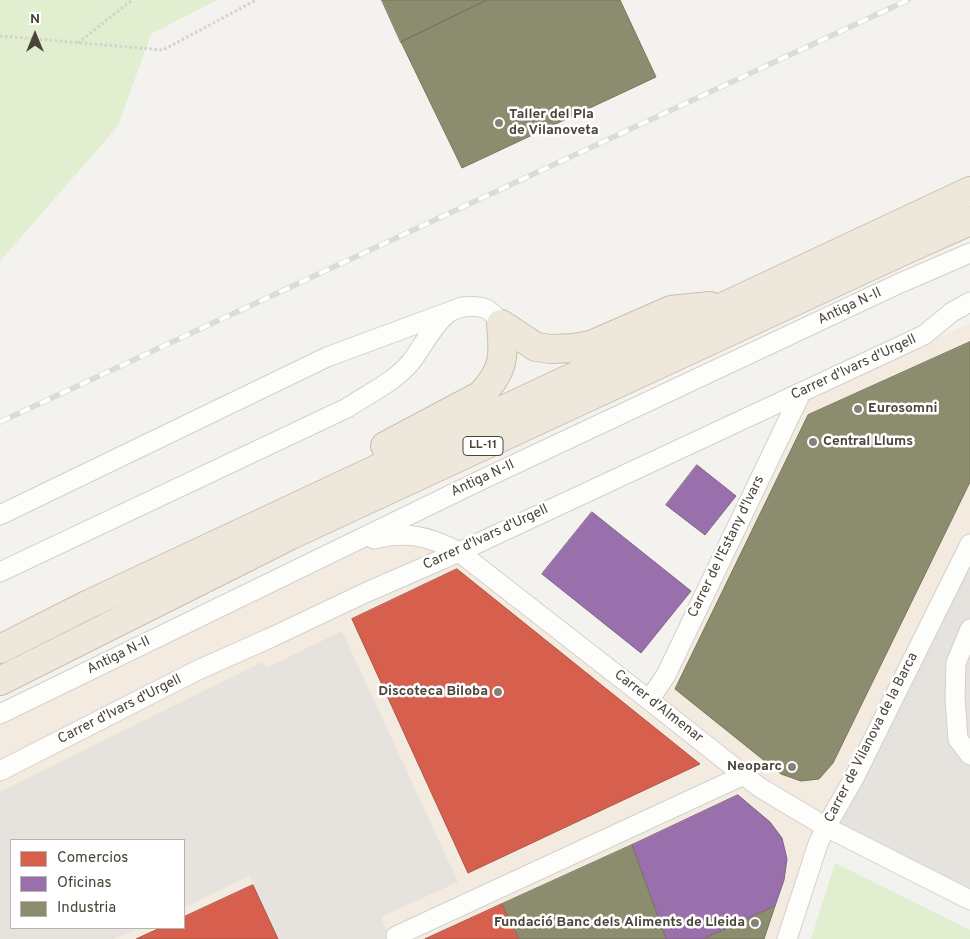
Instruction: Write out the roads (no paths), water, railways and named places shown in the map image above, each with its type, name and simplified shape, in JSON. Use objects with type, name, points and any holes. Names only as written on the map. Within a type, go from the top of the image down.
[{"type":"highway","name":"LL-11","points":[[0,649],[89,604],[970,192]]},
{"type":"highway","name":"LL-11","points":[[0,681],[291,535],[970,221]]},
{"type":"highway","points":[[501,324],[536,347],[551,349],[573,348],[591,345],[671,310],[731,303]]},
{"type":"highway","points":[[359,478],[384,447],[481,395],[493,382],[500,370],[502,359],[501,324]]},
{"type":"street","name":"Antiga N-II","points":[[0,714],[488,477],[970,253]]},
{"type":"street","name":"Carrer d'Ivars d'Urgell","points":[[0,771],[198,670],[459,552],[924,335],[952,312],[970,302]]},
{"type":"street","points":[[0,515],[327,356],[462,307],[475,306],[487,308],[496,316],[501,324]]},
{"type":"street","points":[[0,572],[347,408],[396,377],[409,365],[435,326],[450,311]]},
{"type":"street","name":"Carrer de l'Estany d'Ivars","points":[[649,700],[666,675],[801,393]]},
{"type":"street","name":"Carrer d'Almenar","points":[[348,544],[399,534],[413,535],[440,542],[459,552],[759,787],[826,827],[970,900]]},
{"type":"street","name":"Carrer de Vilanova de la Barca","points":[[787,939],[818,844],[854,778],[970,544]]},
{"type":"street","points":[[970,629],[956,663],[955,698],[958,739],[970,755]]},
{"type":"street","points":[[396,936],[744,775]]},
{"type":"railway","points":[[0,422],[908,0]]},
{"type":"place","name":"Taller del Pla de Vilanoveta","points":[[499,123]]},
{"type":"place","name":"Eurosomni","points":[[858,409]]},
{"type":"place","name":"Central Llums","points":[[813,442]]},
{"type":"place","name":"Discoteca Biloba","points":[[498,692]]},
{"type":"place","name":"Neoparc","points":[[792,767]]},
{"type":"place","name":"Fundació Banc dels Aliments de Lleida","points":[[755,923]]}]
